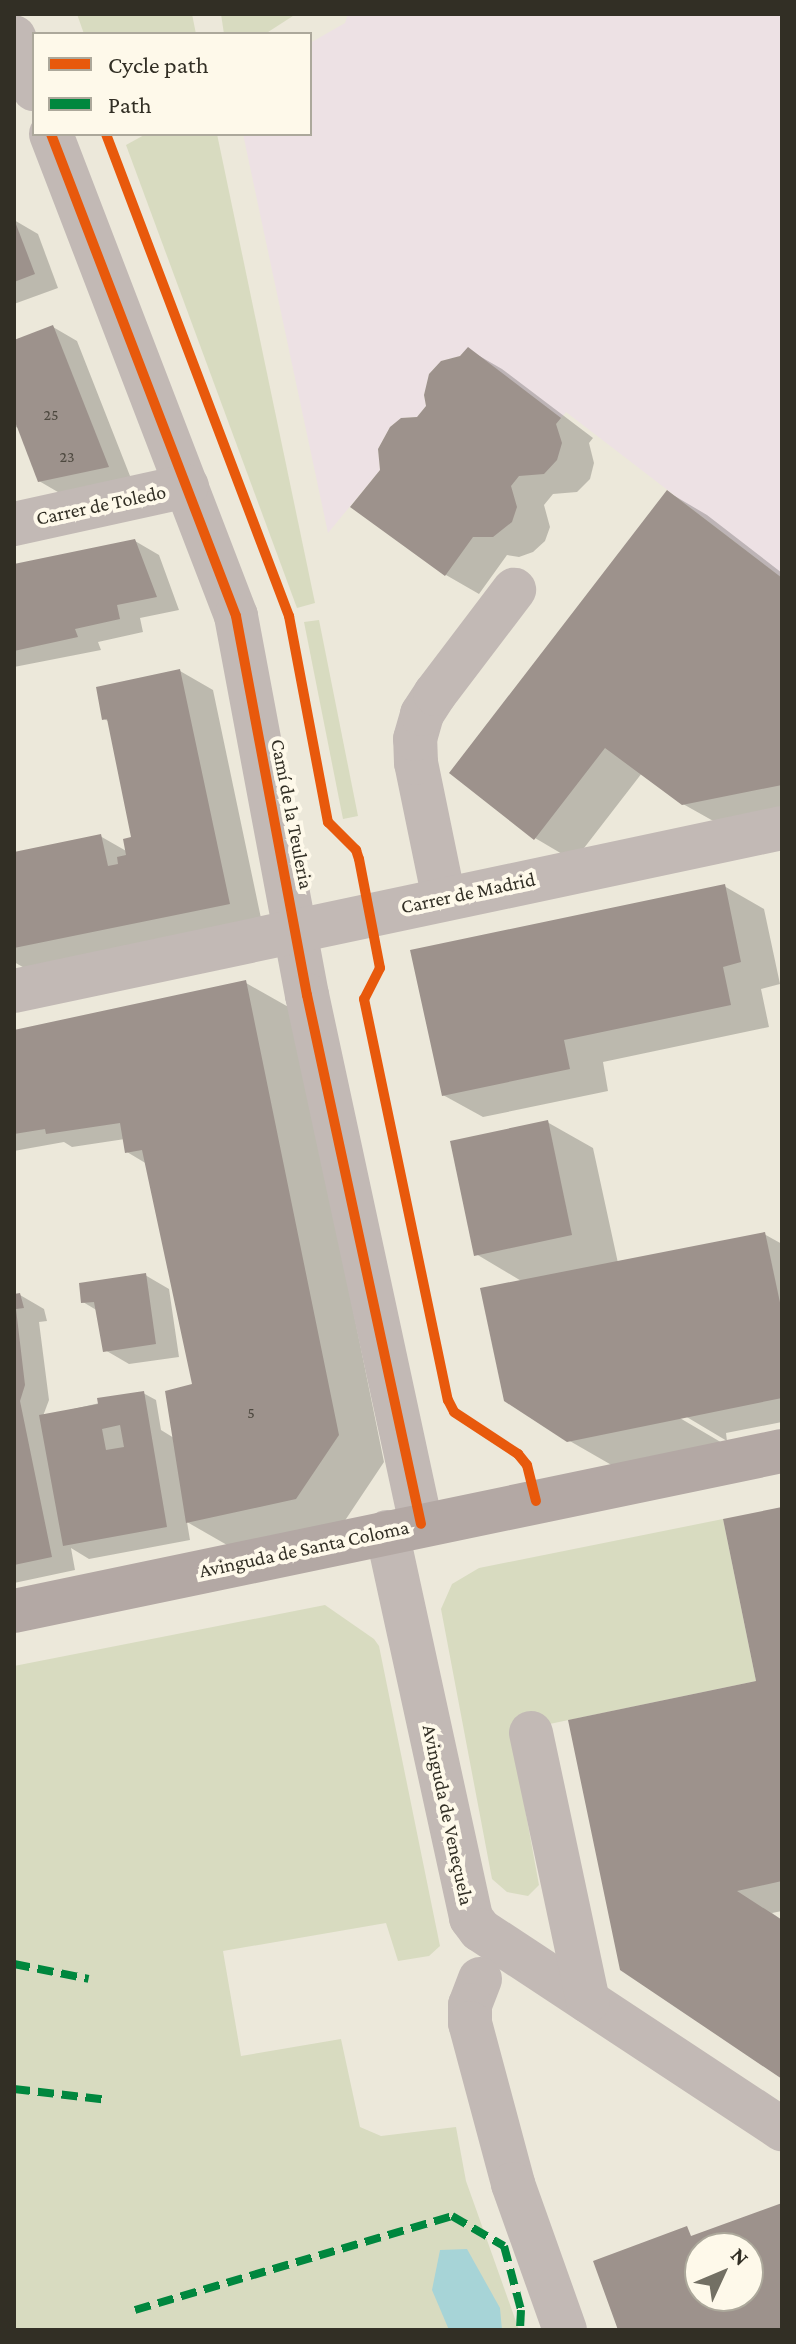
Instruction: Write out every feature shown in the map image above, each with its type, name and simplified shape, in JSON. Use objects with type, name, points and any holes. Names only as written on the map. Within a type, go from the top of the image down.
[{"type":"main road","name":"Avinguda de Santa Coloma","points":[[14,1611],[782,1451]]},
{"type":"street","points":[[14,37],[32,84]]},
{"type":"street","name":"Camí de la Teuleria","points":[[52,136],[236,616],[404,1528]]},
{"type":"street","name":"Carrer de Toledo","points":[[14,524],[187,486]]},
{"type":"street","points":[[444,899],[416,763],[415,739],[422,714],[435,694],[514,590]]},
{"type":"street","name":"Carrer de Madrid","points":[[14,991],[782,828]]},
{"type":"street","name":"Avinguda de Veneçuela","points":[[404,1528],[471,1918],[480,1930],[782,2129]]},
{"type":"street","points":[[531,1733],[588,2001]]},
{"type":"street","points":[[480,1979],[470,2005],[470,2023],[513,2184],[565,2330]]},
{"type":"shaded area","points":[[348,14],[782,14],[782,578],[566,412],[561,418],[468,348],[460,356],[441,361],[429,374],[424,395],[426,406],[417,417],[401,418],[390,427],[378,449],[380,470],[328,533],[243,136],[312,136],[312,42],[345,23]]},
{"type":"green space","points":[[77,14],[192,14],[196,32],[83,32]]},
{"type":"green space","points":[[221,14],[296,14],[268,32],[224,32]]},
{"type":"green space","points":[[142,136],[217,136],[315,603],[297,608],[126,145]]},
{"type":"green space","points":[[319,620],[358,816],[343,819],[304,622]]},
{"type":"green space","points":[[723,1519],[756,1681],[511,1732],[539,1885],[528,1896],[507,1892],[492,1879],[441,1609],[452,1584],[479,1568]]},
{"type":"green space","points":[[325,1605],[374,1639],[379,1646],[440,1946],[429,1956],[398,1961],[386,1923],[223,1951],[241,2056],[341,2039],[360,2127],[381,2136],[456,2127],[466,2181],[519,2330],[14,2330],[14,1666]]},
{"type":"water","points":[[467,2249],[500,2308],[502,2330],[449,2330],[432,2290],[440,2250]]},
{"type":"building","points":[[14,219],[35,274],[14,282]]},
{"type":"building","points":[[53,325],[109,467],[38,482],[14,419],[14,340]]},
{"type":"building","points":[[468,347],[561,418],[556,424],[562,443],[557,460],[544,474],[519,476],[511,486],[517,507],[512,522],[493,537],[473,537],[445,576],[350,507],[380,470],[378,449],[390,427],[401,418],[417,417],[426,406],[424,395],[429,374],[441,361],[460,356]]},
{"type":"building","points":[[667,490],[782,578],[782,785],[682,805],[605,748],[534,840],[449,773]]},
{"type":"building","points":[[135,539],[157,597],[117,605],[120,619],[75,629],[78,637],[14,651],[14,564]]},
{"type":"building","points":[[180,669],[230,904],[14,948],[14,852],[101,834],[108,866],[118,864],[117,857],[126,855],[123,839],[131,837],[107,719],[102,720],[96,687]]},
{"type":"building","points":[[725,884],[741,962],[723,967],[731,1005],[564,1040],[570,1069],[442,1096],[410,950]]},
{"type":"building","points":[[246,980],[339,1435],[296,1499],[186,1523],[165,1391],[192,1384],[142,1150],[125,1153],[120,1123],[46,1134],[45,1129],[14,1134],[14,1030]]},
{"type":"building","points":[[548,1120],[572,1235],[474,1256],[450,1141]]},
{"type":"building","points":[[765,1232],[782,1312],[782,1398],[567,1442],[504,1401],[480,1288]]},
{"type":"building","points":[[146,1273],[156,1344],[103,1352],[94,1302],[81,1303],[79,1283]]},
{"type":"building","points":[[20,1293],[24,1308],[16,1309],[25,1385],[20,1401],[52,1557],[14,1565],[14,1294]]},
{"type":"building","points":[[144,1391],[167,1527],[63,1546],[39,1415],[98,1404],[97,1398]],"holes":[[[120,1425],[124,1447],[106,1450],[102,1429]]]},
{"type":"building","points":[[782,1507],[782,1881],[737,1891],[782,1920],[782,2079],[620,1970],[568,1720],[756,1681],[723,1519]]},
{"type":"building","points":[[782,2203],[782,2330],[618,2330],[593,2261],[687,2226],[689,2232],[684,2232],[684,2312],[764,2312],[764,2232],[702,2232]]},
{"type":"marked path","points":[[14,1964],[89,1979]]},
{"type":"marked path","points":[[14,2089],[108,2100]]},
{"type":"marked path","points":[[135,2310],[452,2216],[504,2246],[521,2310],[520,2330]]},
{"type":"cycle path","points":[[52,136],[236,616],[307,995],[421,1524]]},
{"type":"cycle path","points":[[107,136],[289,616],[328,822],[356,850],[359,859],[380,968],[364,999],[448,1400],[454,1412],[518,1454],[527,1465],[536,1501]]}]
